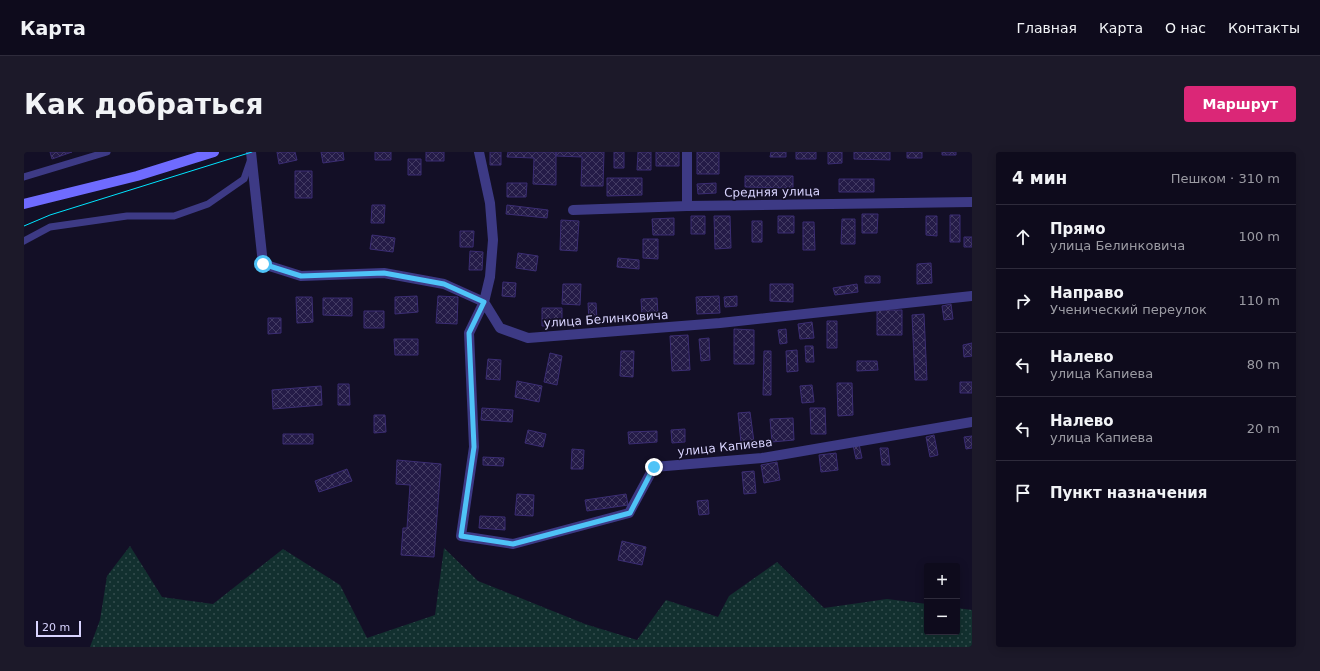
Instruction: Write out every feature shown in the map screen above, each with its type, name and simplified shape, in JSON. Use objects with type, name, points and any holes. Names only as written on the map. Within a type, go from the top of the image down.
[{"type":"main road","points":[[24,204],[137,176],[214,152]]},
{"type":"street","points":[[252,155],[263,264],[301,276],[384,273],[444,284],[484,302],[490,277],[493,240],[490,203],[479,152]]},
{"type":"street","points":[[687,152],[687,206]]},
{"type":"street","name":"Средняя улица","points":[[573,210],[687,206],[972,202]]},
{"type":"street","name":"улица Белинковича","points":[[484,302],[500,328],[528,338],[720,324],[972,296]]},
{"type":"street","name":"улица Капиева","points":[[484,302],[469,333],[474,447],[461,536],[513,544],[630,513],[654,467],[762,458],[972,422]]},
{"type":"lane","points":[[24,177],[107,152]]},
{"type":"lane","points":[[24,241],[50,227],[127,216],[174,216],[208,204],[244,179],[252,155]]},
{"type":"green space","points":[[130,546],[162,597],[213,604],[283,549],[340,585],[367,638],[435,615],[444,548],[478,581],[585,624],[637,640],[666,600],[718,617],[729,596],[777,562],[824,608],[887,599],[924,604],[924,635],[960,635],[960,608],[972,610],[972,647],[90,647],[100,620],[107,576]]},
{"type":"building","points":[[50,152],[72,152],[52,159]]},
{"type":"building","points":[[277,152],[295,152],[297,160],[279,164]]},
{"type":"building","points":[[321,152],[343,152],[344,160],[323,163]]},
{"type":"building","points":[[375,152],[391,152],[391,160],[375,160]]},
{"type":"building","points":[[426,152],[444,152],[444,161],[426,161]]},
{"type":"building","points":[[490,152],[501,152],[501,165],[490,165]]},
{"type":"building","points":[[508,152],[556,152],[556,185],[533,184],[534,158],[507,157]]},
{"type":"building","points":[[556,152],[604,152],[603,186],[581,186],[582,157],[556,156]]},
{"type":"building","points":[[614,152],[624,152],[624,168],[614,168]]},
{"type":"building","points":[[638,152],[651,152],[651,170],[637,170]]},
{"type":"building","points":[[656,152],[679,152],[679,166],[656,166]]},
{"type":"building","points":[[697,152],[719,152],[719,174],[697,174]]},
{"type":"building","points":[[771,152],[786,152],[786,157],[770,157]]},
{"type":"building","points":[[796,152],[816,152],[816,159],[796,159]]},
{"type":"building","points":[[828,152],[842,152],[842,163],[828,164]]},
{"type":"building","points":[[854,152],[890,152],[890,160],[854,159]]},
{"type":"building","points":[[907,152],[922,152],[922,158],[907,158]]},
{"type":"building","points":[[942,152],[956,152],[956,155],[942,155]]},
{"type":"building","points":[[408,159],[421,159],[421,175],[408,175]]},
{"type":"building","points":[[295,171],[312,171],[312,198],[295,198]]},
{"type":"building","points":[[745,176],[793,176],[793,188],[745,187]]},
{"type":"building","points":[[607,178],[642,178],[642,195],[607,196]]},
{"type":"building","points":[[839,179],[874,179],[874,192],[839,192]]},
{"type":"building","points":[[507,183],[527,183],[526,197],[507,197]]},
{"type":"building","points":[[716,183],[716,193],[698,194],[697,184]]},
{"type":"building","points":[[372,205],[385,205],[384,223],[371,223]]},
{"type":"building","points":[[507,205],[548,210],[547,218],[506,214]]},
{"type":"building","points":[[862,214],[878,214],[877,233],[862,233]]},
{"type":"building","points":[[950,215],[960,215],[960,242],[950,242]]},
{"type":"building","points":[[691,216],[705,216],[705,234],[691,234]]},
{"type":"building","points":[[714,216],[730,216],[731,248],[715,249]]},
{"type":"building","points":[[778,216],[794,216],[794,233],[778,233]]},
{"type":"building","points":[[926,216],[937,216],[937,236],[926,235]]},
{"type":"building","points":[[674,218],[674,235],[653,235],[652,219]]},
{"type":"building","points":[[842,219],[855,219],[855,244],[841,244]]},
{"type":"building","points":[[561,220],[579,221],[577,251],[560,250]]},
{"type":"building","points":[[752,221],[762,221],[762,242],[752,242]]},
{"type":"building","points":[[803,222],[814,222],[815,250],[803,250]]},
{"type":"building","points":[[460,231],[474,231],[473,247],[460,247]]},
{"type":"building","points":[[372,235],[395,238],[393,252],[370,249]]},
{"type":"building","points":[[964,237],[972,237],[972,247],[964,247]]},
{"type":"building","points":[[643,239],[658,239],[658,259],[643,258]]},
{"type":"building","points":[[470,251],[483,252],[482,270],[469,270]]},
{"type":"building","points":[[518,253],[538,256],[536,271],[516,268]]},
{"type":"building","points":[[618,258],[639,260],[639,269],[617,267]]},
{"type":"building","points":[[931,263],[932,283],[917,284],[917,264]]},
{"type":"building","points":[[865,276],[880,276],[880,283],[865,283]]},
{"type":"building","points":[[503,282],[516,283],[515,297],[502,296]]},
{"type":"building","points":[[563,284],[581,284],[580,305],[562,304]]},
{"type":"building","points":[[770,284],[793,284],[793,302],[770,301]]},
{"type":"building","points":[[857,284],[858,292],[835,295],[833,288]]},
{"type":"building","points":[[417,296],[418,312],[395,314],[395,297]]},
{"type":"building","points":[[438,296],[458,297],[457,324],[436,323]]},
{"type":"building","points":[[719,296],[720,313],[697,314],[696,297]]},
{"type":"building","points":[[737,296],[737,306],[725,307],[724,297]]},
{"type":"building","points":[[296,297],[312,297],[313,322],[297,323]]},
{"type":"building","points":[[323,298],[352,298],[352,316],[323,315]]},
{"type":"building","points":[[657,298],[658,315],[642,316],[641,299]]},
{"type":"building","points":[[588,303],[596,303],[597,320],[589,321]]},
{"type":"building","points":[[951,304],[953,319],[944,320],[942,306]]},
{"type":"building","points":[[542,308],[562,308],[562,326],[542,326]]},
{"type":"building","points":[[877,310],[902,310],[902,335],[877,335]]},
{"type":"building","points":[[364,311],[384,311],[384,328],[364,328]]},
{"type":"building","points":[[924,314],[927,380],[915,380],[912,315]]},
{"type":"building","points":[[268,318],[281,318],[281,333],[268,334]]},
{"type":"building","points":[[827,321],[837,321],[837,348],[827,348]]},
{"type":"building","points":[[812,322],[814,338],[800,339],[798,324]]},
{"type":"building","points":[[734,329],[754,330],[754,364],[734,364]]},
{"type":"building","points":[[786,329],[787,343],[780,344],[778,330]]},
{"type":"building","points":[[688,335],[690,370],[672,371],[670,336]]},
{"type":"building","points":[[709,338],[710,360],[701,361],[699,339]]},
{"type":"building","points":[[394,339],[418,339],[418,355],[395,355]]},
{"type":"building","points":[[972,343],[972,356],[964,357],[963,345]]},
{"type":"building","points":[[805,346],[813,346],[814,362],[806,362]]},
{"type":"building","points":[[797,350],[798,371],[787,372],[786,351]]},
{"type":"building","points":[[621,351],[634,351],[633,377],[620,376]]},
{"type":"building","points":[[764,351],[771,351],[771,395],[763,395]]},
{"type":"building","points":[[550,353],[562,356],[557,385],[544,382]]},
{"type":"building","points":[[488,359],[501,360],[500,380],[486,379]]},
{"type":"building","points":[[857,361],[877,361],[878,370],[857,371]]},
{"type":"building","points":[[517,381],[542,386],[539,402],[515,397]]},
{"type":"building","points":[[960,382],[972,382],[972,393],[960,393]]},
{"type":"building","points":[[837,383],[852,383],[853,415],[838,416]]},
{"type":"building","points":[[338,384],[349,384],[350,405],[338,405]]},
{"type":"building","points":[[812,385],[814,402],[802,403],[800,386]]},
{"type":"building","points":[[321,386],[322,405],[273,409],[272,390]]},
{"type":"building","points":[[482,408],[513,410],[512,422],[481,420]]},
{"type":"building","points":[[810,408],[825,408],[826,434],[811,434]]},
{"type":"building","points":[[750,412],[754,442],[741,443],[738,413]]},
{"type":"building","points":[[374,415],[385,415],[386,432],[374,433]]},
{"type":"building","points":[[793,418],[794,440],[772,442],[770,419]]},
{"type":"building","points":[[685,429],[685,442],[672,443],[671,430]]},
{"type":"building","points":[[528,430],[546,434],[543,447],[525,443]]},
{"type":"building","points":[[657,431],[657,442],[629,444],[628,432]]},
{"type":"building","points":[[283,434],[313,434],[313,444],[283,444]]},
{"type":"building","points":[[934,435],[938,455],[930,457],[926,437]]},
{"type":"building","points":[[972,436],[972,448],[966,449],[964,437]]},
{"type":"building","points":[[859,444],[862,458],[856,459],[853,445]]},
{"type":"building","points":[[880,448],[888,448],[890,465],[882,465]]},
{"type":"building","points":[[572,449],[584,450],[583,469],[571,469]]},
{"type":"building","points":[[836,453],[838,470],[821,472],[819,455]]},
{"type":"building","points":[[483,457],[504,458],[503,466],[483,465]]},
{"type":"building","points":[[397,460],[441,464],[434,557],[401,555],[403,528],[407,528],[410,485],[396,484]]},
{"type":"building","points":[[777,462],[780,480],[764,483],[761,465]]},
{"type":"building","points":[[347,469],[352,481],[319,492],[315,481]]},
{"type":"building","points":[[754,471],[756,493],[744,494],[742,472]]},
{"type":"building","points":[[517,494],[534,495],[533,516],[515,515]]},
{"type":"building","points":[[626,494],[628,505],[587,511],[585,500]]},
{"type":"building","points":[[708,500],[709,514],[699,515],[697,501]]},
{"type":"building","points":[[480,516],[505,517],[505,530],[479,528]]},
{"type":"building","points":[[622,541],[646,547],[642,565],[618,560]]},
{"type":"tram line","points":[[24,226],[50,215],[252,152]]},
{"type":"route","points":[[263,264],[301,276],[384,273],[444,284],[484,302],[469,333],[474,447],[461,536],[513,544],[630,513],[654,467]]}]
